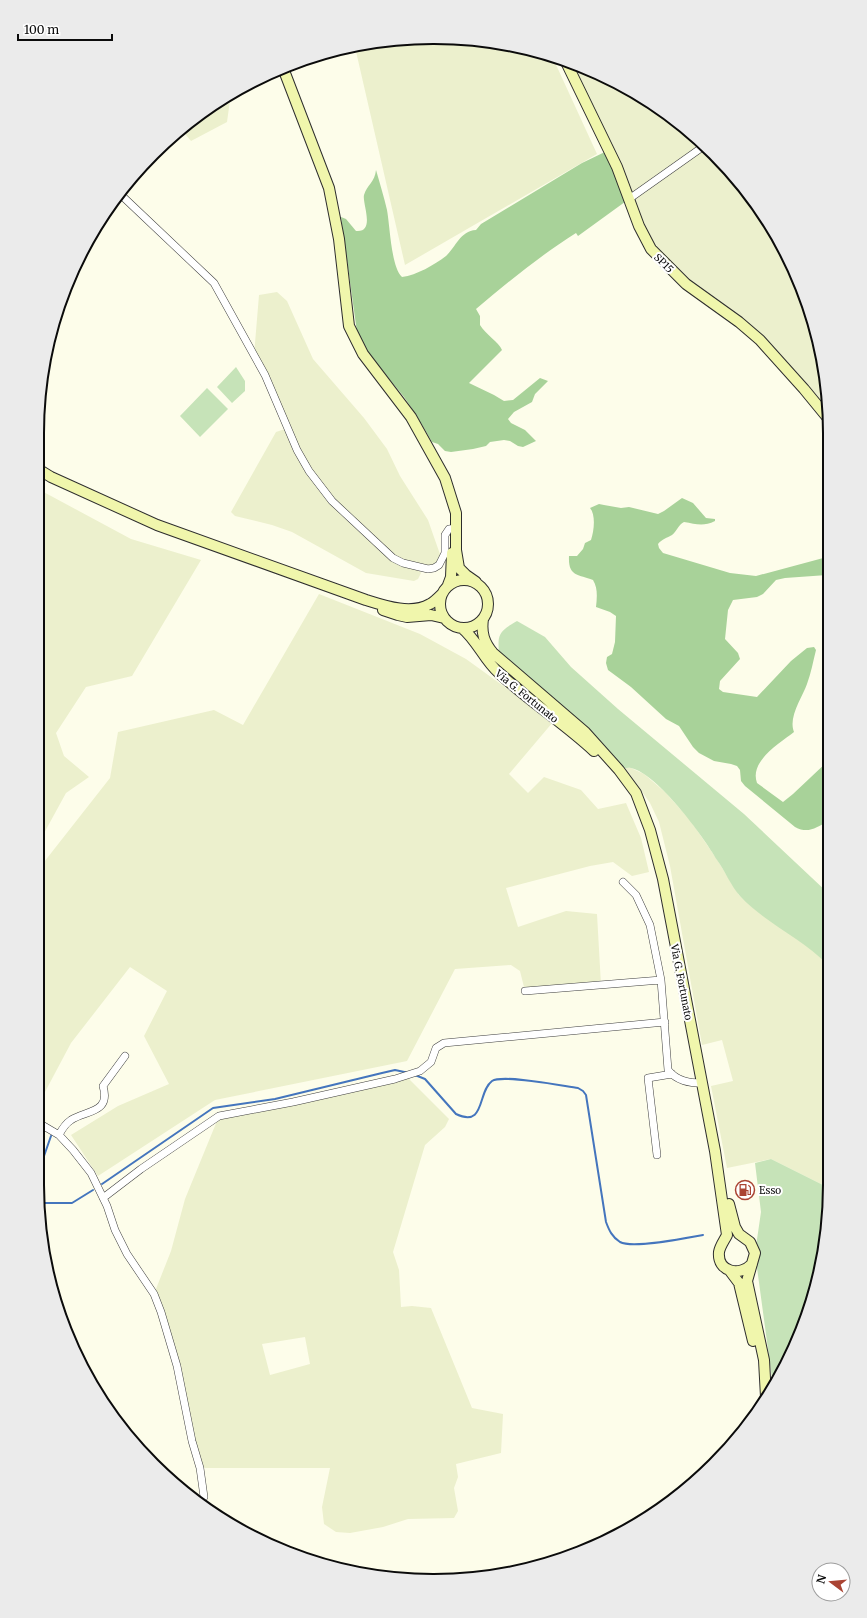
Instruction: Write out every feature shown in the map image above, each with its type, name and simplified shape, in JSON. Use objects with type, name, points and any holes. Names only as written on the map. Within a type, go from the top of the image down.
[{"type":"main road","name":"SP15","points":[[569,69],[617,167],[639,226],[651,249],[686,284],[739,322],[760,340],[822,411]]},
{"type":"main road","points":[[285,74],[329,188],[339,239],[349,326],[363,354],[412,417],[445,478],[456,514],[457,559],[460,568],[466,575],[484,590],[488,599],[488,609],[483,619],[474,626],[462,628],[450,624],[444,618],[440,604],[442,594]]},
{"type":"main road","points":[[44,473],[157,525],[384,606],[411,609],[420,608],[429,605],[442,594],[451,577],[452,556],[456,533]]},
{"type":"main road","points":[[448,585],[461,580],[476,582]]},
{"type":"main road","points":[[366,600],[379,608],[398,615],[407,617],[431,615],[444,618]]},
{"type":"main road","name":"Via G. Fortunato","points":[[483,619],[483,638],[493,653],[585,732],[606,755],[636,793],[657,853],[663,879],[715,1151]]},
{"type":"main road","name":"Via G. Fortunato","points":[[462,628],[473,639],[484,657],[499,673],[604,760],[616,773],[644,813]]},
{"type":"main road","points":[[715,1151],[735,1228],[753,1247],[754,1259],[747,1281],[764,1360],[765,1388]]},
{"type":"main road","points":[[715,1151],[727,1235],[719,1253],[720,1259],[722,1264],[730,1271],[739,1283],[764,1390]]},
{"type":"main road","points":[[724,1242],[734,1237],[745,1238]]},
{"type":"main road","points":[[730,1271],[742,1271],[748,1269],[752,1264]]},
{"type":"street","points":[[629,199],[699,149]]},
{"type":"street","points":[[124,196],[214,283],[265,375],[297,450],[309,471],[332,501],[393,558],[403,563],[428,569],[434,568],[439,565],[445,553],[445,535],[449,530],[456,533]]},
{"type":"street","points":[[623,882],[636,895],[650,926],[661,980],[668,1070],[688,1083],[702,1083]]},
{"type":"street","points":[[525,991],[661,980]]},
{"type":"street","points":[[103,1198],[141,1169],[219,1116],[293,1102],[406,1076],[420,1071],[431,1062],[436,1048],[444,1043],[665,1022]]},
{"type":"street","points":[[59,1135],[64,1126],[70,1121],[100,1108],[104,1101],[103,1086],[125,1056]]},
{"type":"street","points":[[658,1155],[648,1078],[672,1074]]},
{"type":"street","points":[[44,1126],[59,1135],[91,1173],[127,1254],[154,1294],[177,1366],[192,1441],[200,1468],[203,1499]]},
{"type":"green space","points":[[408,45],[459,45],[509,51],[556,64],[597,154],[405,265],[356,51]]},
{"type":"green space","points":[[569,69],[606,84],[628,96],[671,124],[709,158],[743,196],[771,239],[783,261],[802,308],[816,358],[822,411],[760,340],[651,249]]},
{"type":"green space","points":[[230,102],[227,122],[191,141],[185,134],[196,124]]},
{"type":"green space","points":[[609,150],[629,199],[578,236],[576,233],[550,250],[476,309],[480,316],[480,325],[502,350],[469,383],[504,401],[513,400],[540,378],[548,381],[535,394],[532,402],[514,412],[508,419],[511,423],[525,430],[536,441],[523,447],[504,440],[490,442],[486,446],[473,449],[451,452],[445,451],[438,444],[432,442],[408,402],[367,350],[357,332],[341,217],[346,219],[356,231],[362,230],[365,227],[367,217],[364,195],[373,181],[376,170],[387,210],[395,265],[402,277],[408,276],[425,269],[446,256],[466,233],[476,230],[481,224],[582,163]]},
{"type":"green space","points":[[277,292],[287,301],[313,359],[364,418],[387,449],[400,476],[428,520],[442,560],[439,565],[416,566],[421,573],[418,579],[414,581],[366,573],[292,532],[272,525],[235,516],[231,512],[276,432],[288,428],[254,355],[259,295]]},
{"type":"green space","points":[[236,367],[245,381],[245,391],[232,403],[217,387]]},
{"type":"green space","points":[[207,388],[228,409],[200,437],[180,416]]},
{"type":"green space","points":[[44,492],[131,539],[201,560],[132,676],[86,687],[56,733],[64,756],[89,777],[66,793],[44,833]]},
{"type":"green space","points":[[682,498],[693,503],[706,518],[715,519],[715,521],[703,524],[684,522],[672,535],[658,544],[663,553],[730,573],[756,576],[823,558],[823,575],[776,580],[763,594],[757,597],[733,600],[728,610],[725,639],[738,653],[740,659],[720,681],[719,689],[723,692],[757,697],[791,661],[807,648],[814,647],[816,650],[810,676],[794,714],[794,732],[767,753],[757,767],[756,775],[757,783],[783,802],[823,766],[823,824],[816,828],[804,830],[795,827],[745,786],[741,781],[740,770],[737,766],[714,761],[699,753],[693,747],[679,726],[666,719],[631,687],[608,670],[606,663],[607,657],[612,654],[615,642],[616,616],[596,607],[597,597],[595,583],[593,580],[575,574],[572,571],[569,563],[569,556],[577,556],[583,549],[585,543],[591,540],[594,528],[594,519],[590,508],[599,504],[621,508],[629,507],[658,514]]},
{"type":"green space","points":[[319,594],[420,634],[466,659],[553,722],[509,774],[528,793],[544,777],[581,790],[598,809],[626,803],[641,838],[649,872],[632,876],[613,862],[590,866],[506,888],[518,927],[566,911],[597,914],[601,985],[525,991],[520,971],[511,965],[455,969],[407,1061],[215,1100],[98,1176],[71,1135],[118,1106],[169,1084],[144,1036],[167,991],[130,967],[71,1043],[44,1094],[44,862],[110,778],[118,732],[214,710],[243,725]]},
{"type":"green space","points":[[517,621],[545,637],[571,667],[618,709],[744,814],[823,888],[823,960],[750,906],[740,896],[691,822],[666,793],[642,773],[631,768],[619,770],[499,660],[499,637],[504,629]]},
{"type":"green space","points":[[625,768],[631,768],[644,774],[665,792],[690,820],[739,895],[752,907],[818,954],[823,960],[823,1185],[771,1159],[727,1168],[711,1086],[733,1081],[722,1040],[702,1045],[670,866],[659,822],[650,803]]},
{"type":"green space","points":[[406,1076],[449,1119],[445,1127],[425,1145],[393,1252],[399,1270],[401,1307],[412,1306],[431,1308],[472,1408],[503,1414],[501,1453],[456,1464],[458,1477],[454,1488],[458,1511],[454,1518],[408,1519],[383,1527],[350,1533],[336,1532],[324,1524],[322,1507],[330,1468],[200,1468],[184,1397],[154,1294],[171,1251],[185,1199],[219,1116]],"holes":[[[305,1337],[310,1364],[270,1375],[262,1344]]]},
{"type":"green space","points":[[771,1159],[823,1185],[820,1235],[810,1285],[793,1334],[772,1377],[755,1253],[761,1212],[755,1163]]},
{"type":"waterway","points":[[102,1184],[213,1108],[275,1099],[395,1070],[409,1073]]},
{"type":"waterway","points":[[415,1075],[425,1079],[456,1114],[466,1117],[477,1113],[487,1086],[492,1081],[498,1079],[547,1083],[578,1088],[586,1095],[606,1222],[613,1236],[620,1242],[627,1244],[647,1244],[703,1235]]},
{"type":"waterway","points":[[44,1156],[51,1136]]},
{"type":"waterway","points":[[45,1203],[72,1203],[93,1190]]},
{"type":"place","name":"Esso","points":[[745,1190]]}]
